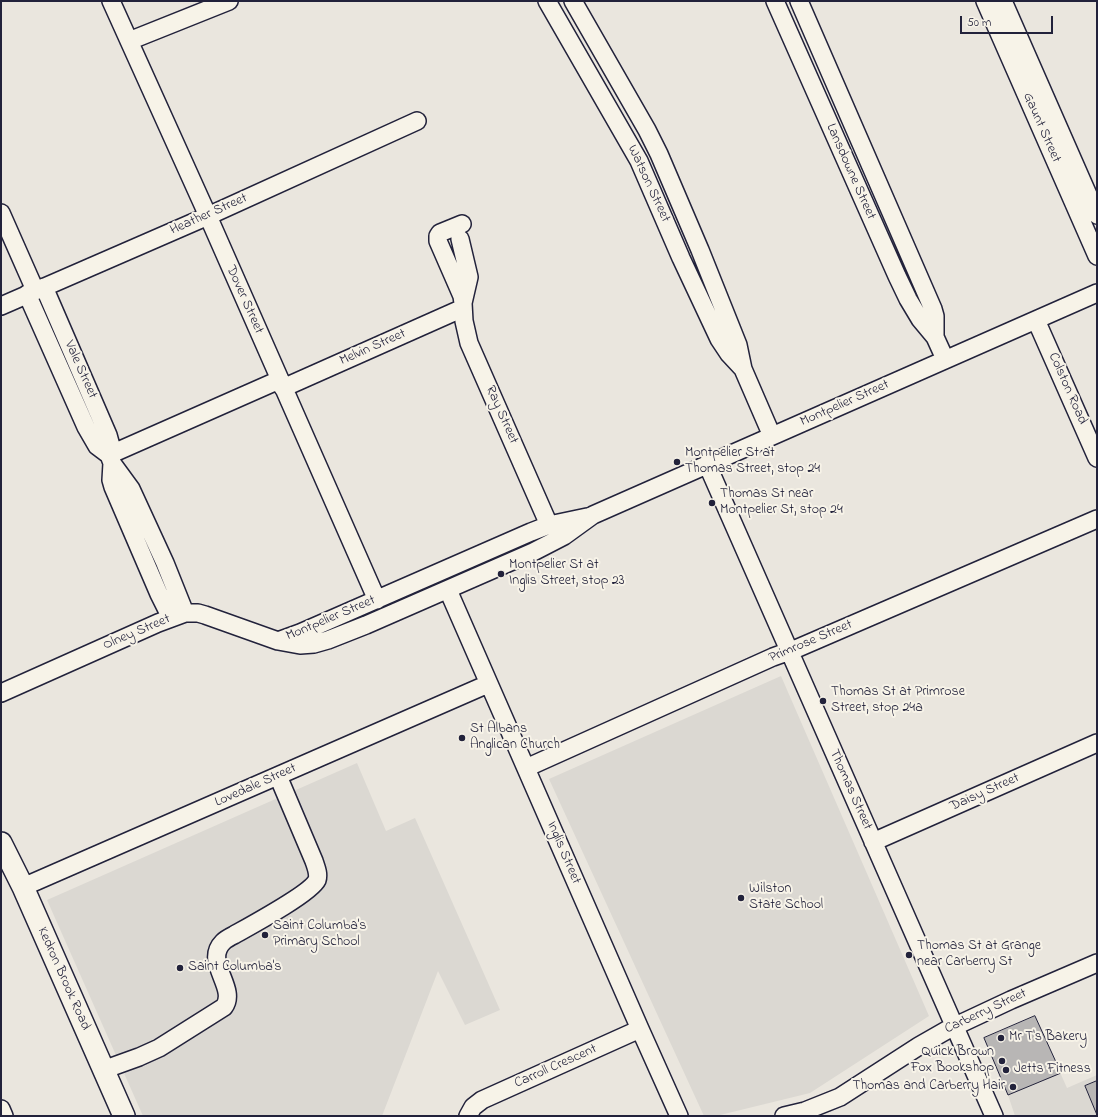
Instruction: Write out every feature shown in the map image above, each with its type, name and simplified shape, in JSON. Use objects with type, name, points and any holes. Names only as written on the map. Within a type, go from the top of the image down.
[{"type":"main road","name":"Kedron Brook Road","points":[[1,843],[7,871],[23,887],[124,1116]]},
{"type":"street","name":"Dover Street","points":[[111,1],[208,216],[377,600]]},
{"type":"street","points":[[129,41],[228,1]]},
{"type":"street","name":"Watson Street","points":[[547,1],[639,161],[681,258],[719,339],[729,354],[743,369]]},
{"type":"street","name":"Watson Street","points":[[573,1],[647,130],[659,154],[738,344],[743,369],[772,436]]},
{"type":"street","name":"Lansdowne Street","points":[[776,1],[899,281],[920,319],[935,337],[945,359]]},
{"type":"street","name":"Lansdowne Street","points":[[799,1],[933,309],[935,316],[935,337]]},
{"type":"street","name":"Gaunt Street","points":[[985,1],[1097,256]]},
{"type":"street","name":"Gaunt Street","points":[[1003,1],[1097,215]]},
{"type":"street","name":"Heather Street","points":[[1,306],[208,216],[417,121]]},
{"type":"street","name":"Vale Street","points":[[1,213],[35,290],[108,435],[111,446],[110,459],[112,487],[163,603],[178,616]]},
{"type":"street","name":"Ray Street","points":[[461,232],[440,234],[438,235],[438,239],[460,290],[465,329],[469,343],[549,525]]},
{"type":"street","name":"Montpelier Street","points":[[278,641],[300,633],[549,525],[593,515],[1097,293]]},
{"type":"street","name":"Melvin Street","points":[[110,459],[463,306]]},
{"type":"street","name":"Colston Road","points":[[1036,320],[1097,458]]},
{"type":"street","name":"Thomas Street","points":[[707,464],[872,842],[994,1116]]},
{"type":"street","name":"Montpelier Street","points":[[278,641],[300,645],[310,645],[366,625],[539,549],[564,536],[593,515]]},
{"type":"street","name":"Primrose Street","points":[[526,768],[773,657],[1097,519]]},
{"type":"street","name":"Inglis Street","points":[[448,590],[679,1116]]},
{"type":"street","name":"Olney Street","points":[[3,688],[178,616],[198,613],[278,641]]},
{"type":"street","name":"Lovedale Street","points":[[23,887],[488,684]]},
{"type":"street","name":"Daisy Street","points":[[872,842],[1097,743]]},
{"type":"street","points":[[103,1070],[159,1048],[224,1007],[228,1000],[228,995],[217,958],[217,953],[221,945],[234,935],[301,895],[316,882],[318,874],[314,862],[278,776]]},
{"type":"street","name":"Carberry Street","points":[[792,1115],[840,1097],[919,1046],[954,1026],[1097,963]]},
{"type":"street","name":"Carroll Crescent","points":[[468,1108],[482,1100],[640,1029]]},
{"type":"street","name":"Carberry Street","points":[[822,1116],[840,1097]]},
{"type":"street","points":[[1,1109],[4,1116]]},
{"type":"shaded area","name":"Wilston State School","points":[[781,676],[929,1016],[810,1093],[716,1116],[704,1116],[549,779]]},
{"type":"shaded area","name":"Saint Columba's Primary School","points":[[357,763],[386,831],[415,818],[500,1010],[465,1025],[438,971],[382,1116],[143,1116],[47,900]]},
{"type":"shaded area","points":[[1035,1016],[1067,1088],[1097,1075],[1097,1116],[1015,1116],[1008,1095],[984,1038]]},
{"type":"building","points":[[1035,1016],[1061,1073],[1008,1095],[984,1038]]},
{"type":"building","points":[[1097,1081],[1097,1115],[1085,1086]]},
{"type":"place","name":"Montpelier St at Thomas Street, stop 24","points":[[677,462]]},
{"type":"place","name":"Thomas St near Montpelier St, stop 24","points":[[712,503]]},
{"type":"place","name":"Montpelier St at Inglis Street, stop 23","points":[[501,574]]},
{"type":"place","name":"Thomas St at Primrose Street, stop 24a","points":[[823,701]]},
{"type":"place","name":"St Albans Anglican Church","points":[[462,738]]},
{"type":"place","name":"Wilston State School","points":[[741,898]]},
{"type":"place","name":"Saint Columba's Primary School","points":[[265,935]]},
{"type":"place","name":"Thomas St at Grange near Carberry St","points":[[909,955]]},
{"type":"place","name":"Saint Columba's","points":[[180,968]]},
{"type":"place","name":"Mr T's Bakery","points":[[1001,1038]]},
{"type":"place","name":"Quick Brown Fox Bookshop","points":[[1002,1061]]},
{"type":"place","name":"Jetts Fitness","points":[[1006,1070]]},
{"type":"place","name":"Thomas and Carberry Hair","points":[[1013,1087]]}]
